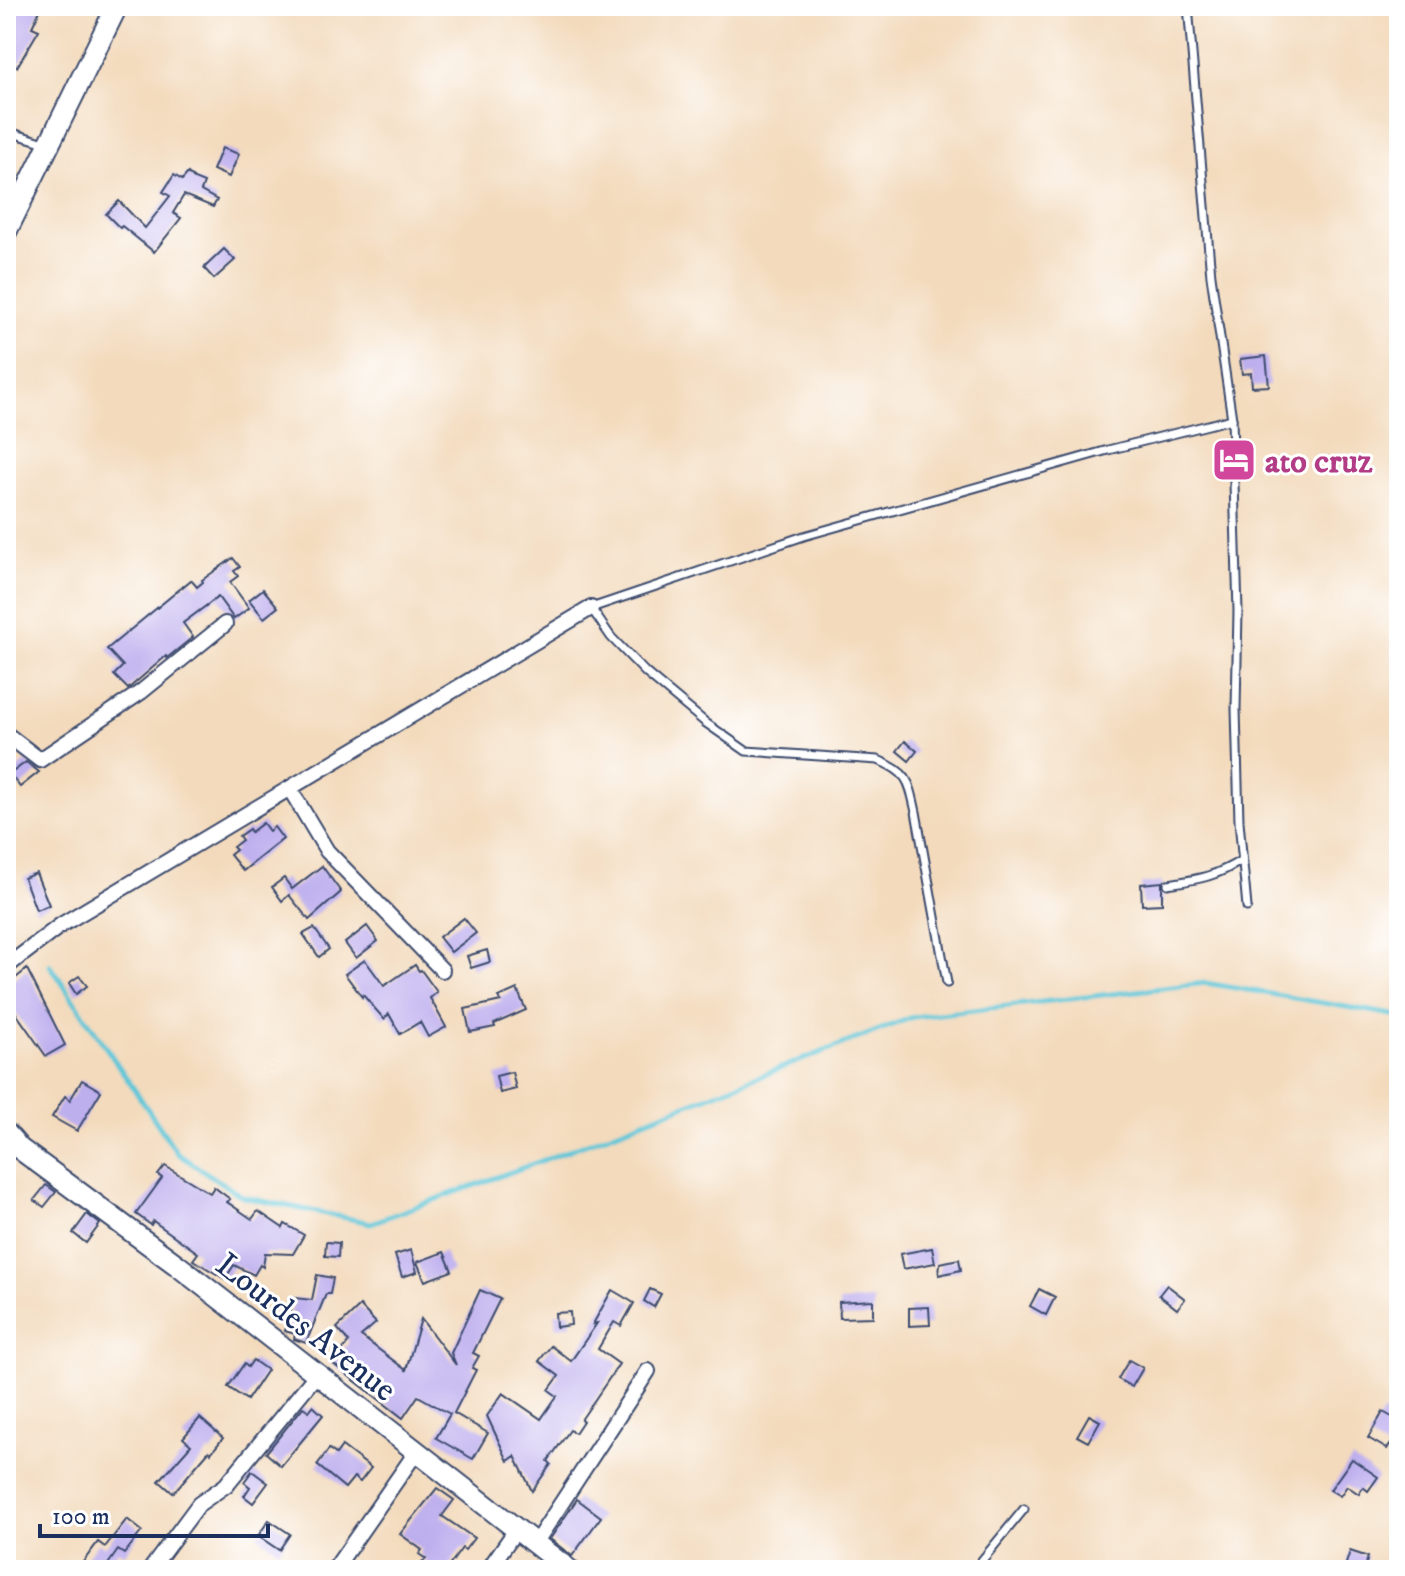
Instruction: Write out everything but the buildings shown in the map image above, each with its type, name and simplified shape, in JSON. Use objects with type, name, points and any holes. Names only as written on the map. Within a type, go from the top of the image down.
[{"type":"main road","points":[[6,232],[117,6]]},
{"type":"main road","name":"Lourdes Avenue","points":[[6,1133],[17,1152],[177,1265],[569,1570]]},
{"type":"street","points":[[6,967],[61,925],[591,608]]},
{"type":"street","points":[[6,734],[40,760],[128,701],[225,624]]},
{"type":"street","points":[[290,789],[327,851],[442,970]]},
{"type":"street","points":[[534,1545],[648,1371]]},
{"type":"street","points":[[150,1570],[199,1504],[226,1485],[316,1375]]},
{"type":"street","points":[[334,1570],[417,1451]]},
{"type":"street","points":[[488,1570],[516,1530]]},
{"type":"lane","points":[[1188,6],[1211,276],[1232,419],[1238,611],[1236,709],[1247,907]]},
{"type":"lane","points":[[6,131],[47,144]]},
{"type":"lane","points":[[947,983],[910,785],[898,768],[878,760],[746,751],[706,723],[646,673],[611,637],[591,608],[804,536],[1108,450],[1232,419]]},
{"type":"lane","points":[[1168,884],[1206,879],[1221,874],[1242,860]]},
{"type":"lane","points":[[974,1570],[1024,1509]]},
{"type":"waterway","points":[[50,965],[178,1154],[243,1197],[371,1223],[541,1161],[913,1017],[1206,983],[1399,1016]]},
{"type":"place","name":"ato cruz","points":[[1234,460]]}]
